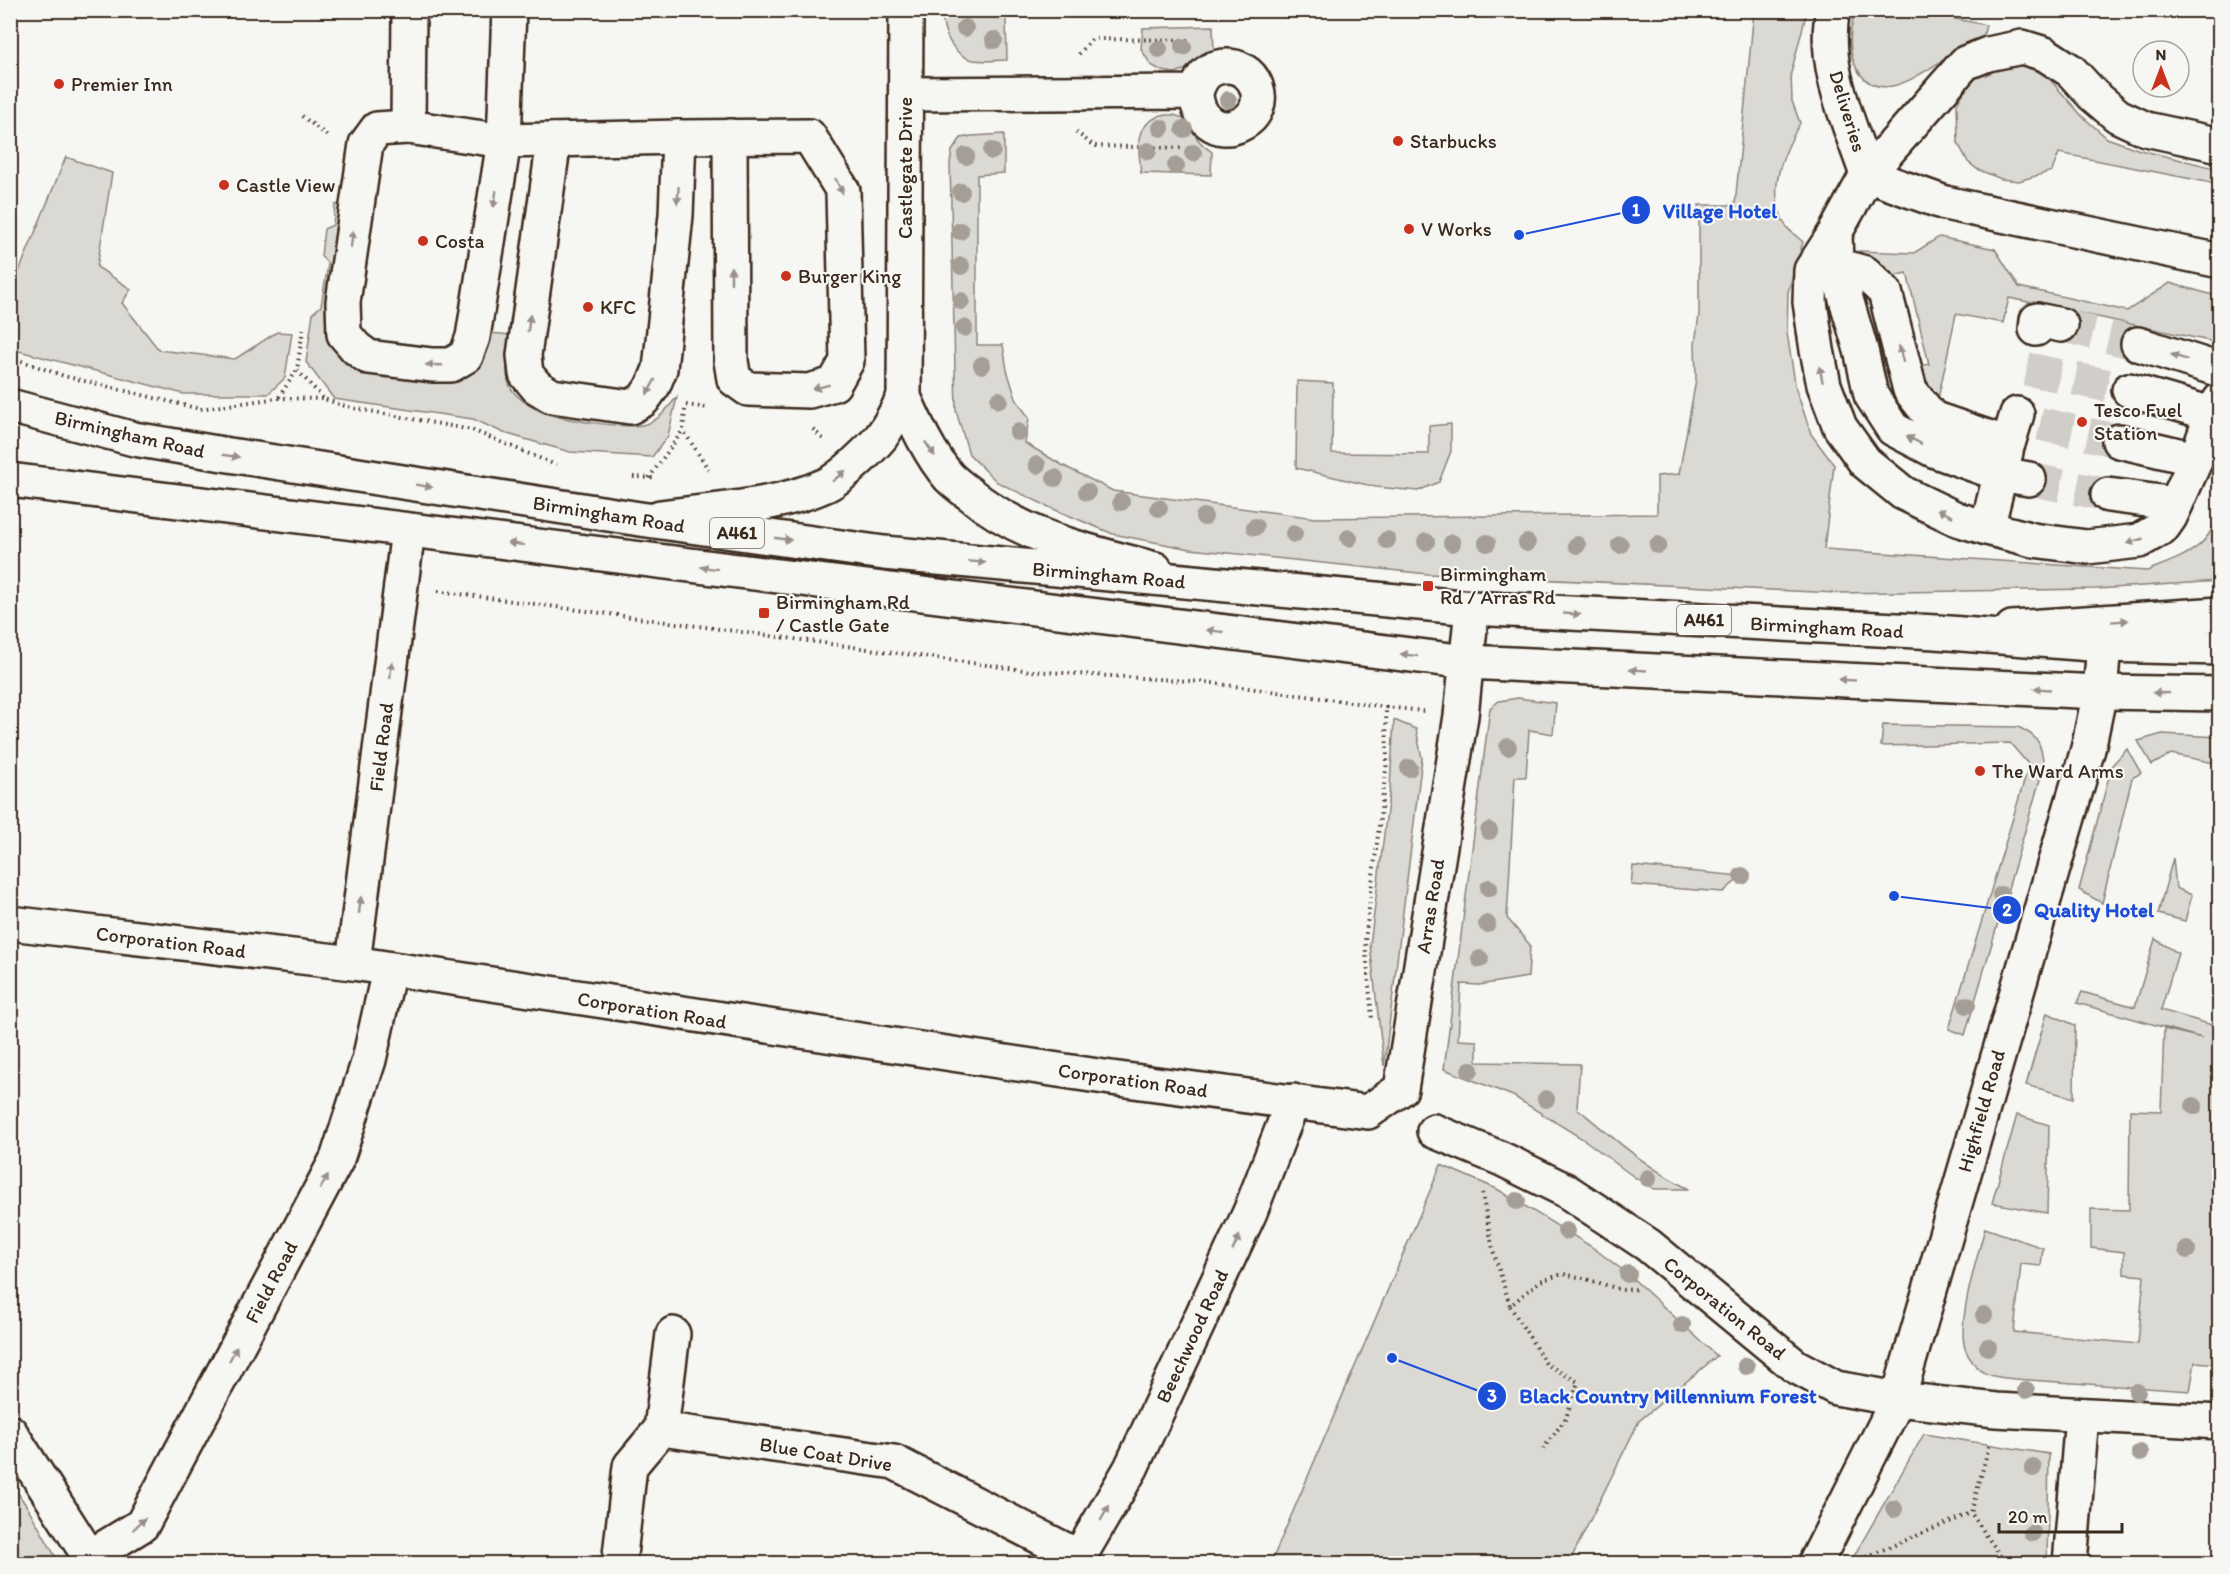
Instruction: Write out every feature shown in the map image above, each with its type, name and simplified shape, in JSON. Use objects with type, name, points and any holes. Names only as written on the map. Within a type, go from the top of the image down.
[{"type":"main road","points":[[408,127],[409,10]]},
{"type":"main road","points":[[509,10],[504,141],[473,337],[466,356],[451,365],[432,365],[368,357],[356,348],[345,334],[343,302],[366,144],[377,129],[408,127],[504,141],[730,136],[809,136],[843,191],[847,361],[834,384],[809,391],[748,389],[734,379],[731,361],[730,136]]},
{"type":"main road","name":"Castlegate Drive","points":[[906,10],[904,397],[920,433],[949,477],[987,508],[1021,528],[1055,542],[1212,584]]},
{"type":"main road","name":"Deliveries","points":[[1833,10],[1830,24],[1834,74],[1867,175]]},
{"type":"main road","points":[[2129,390],[2216,407],[2196,459],[2170,517],[2163,527],[2139,541],[2086,547],[2033,540],[1957,519],[1903,493],[1865,462],[1840,427],[1824,385],[1810,302],[1811,270],[1835,249],[1867,175],[1965,63],[1988,54],[2022,47],[2045,54],[2071,70],[2093,95],[2118,116],[2146,129],[2220,145]]},
{"type":"main road","points":[[906,94],[1196,92]]},
{"type":"main road","points":[[554,140],[524,355],[526,374],[537,387],[552,396],[630,407],[643,400],[653,386],[660,369],[677,204],[679,137]]},
{"type":"main road","points":[[1867,175],[1945,203],[2220,261]]},
{"type":"main road","points":[[1835,249],[1871,395],[1893,429],[1933,450],[2018,442],[1987,528]]},
{"type":"main road","points":[[2138,344],[2220,370]]},
{"type":"main road","name":"Castlegate Drive","points":[[640,519],[737,507],[791,497],[828,484],[882,436],[904,397]]},
{"type":"main road","name":"Birmingham Road","points":[[10,406],[145,441],[640,519],[884,553],[1472,608],[1936,632],[2104,645],[2220,648]]},
{"type":"main road","points":[[2119,441],[2196,459]]},
{"type":"main road","name":"Birmingham Road","points":[[10,480],[1467,662],[2100,692],[2220,694]]},
{"type":"main road","points":[[2108,495],[2176,504]]},
{"type":"main road","name":"Field Road","points":[[353,963],[408,530]]},
{"type":"main road","name":"Arras Road","points":[[1293,1101],[1368,1112],[1401,1089],[1459,728],[1472,608]]},
{"type":"main road","points":[[1936,632],[2220,614]]},
{"type":"main road","name":"Highfield Road","points":[[1815,1563],[1898,1399],[2088,749],[2100,692],[2104,645]]},
{"type":"main road","name":"Corporation Road","points":[[10,923],[353,963],[1099,1077],[1293,1101]]},
{"type":"main road","name":"Field Road","points":[[92,1560],[142,1525],[337,1159],[369,1060],[389,970]]},
{"type":"main road","name":"Beechwood Road","points":[[1077,1560],[1131,1468],[1250,1212],[1293,1101]]},
{"type":"main road","name":"Corporation Road","points":[[1434,1131],[1481,1150],[1565,1190],[1648,1245],[1795,1366],[1836,1388],[1898,1399],[1996,1410],[2220,1422]]},
{"type":"main road","points":[[619,1563],[630,1466],[661,1429],[673,1334]]},
{"type":"main road","points":[[2070,1563],[2082,1415]]},
{"type":"main road","name":"Blue Coat Drive","points":[[661,1429],[894,1462],[1077,1560]]},
{"type":"main road","points":[[10,1432],[92,1560]]},
{"type":"path","points":[[1092,39],[1195,40]]},
{"type":"path","points":[[1094,146],[1186,148]]},
{"type":"path","points":[[10,357],[64,376],[200,409],[278,398],[324,399],[348,407],[472,430],[557,465]]},
{"type":"path","points":[[278,398],[297,370]]},
{"type":"path","points":[[649,478],[683,430]]},
{"type":"path","points":[[402,582],[433,590],[1019,669],[1205,682],[1386,707],[1387,761],[1365,941],[1372,1020]]},
{"type":"path","points":[[1481,1150],[1481,1189],[1493,1250],[1510,1306],[1546,1364],[1578,1382],[1566,1418],[1543,1449]]},
{"type":"path","points":[[1510,1306],[1540,1281],[1563,1274],[1622,1290],[1695,1284]]},
{"type":"path","points":[[1996,1410],[1971,1513],[2006,1563]]},
{"type":"path","points":[[1850,1563],[1971,1513]]},
{"type":"shaded area","points":[[942,11],[978,11],[979,14],[1006,18],[1007,60],[977,61],[959,53],[946,34]]},
{"type":"shaded area","points":[[1754,11],[1807,11],[1791,73],[1792,101],[1800,123],[1779,173],[1777,200],[1786,226],[1803,242],[1788,292],[1787,333],[1796,389],[1811,434],[1834,465],[1824,549],[2147,571],[2194,550],[2209,533],[2219,508],[2219,581],[2096,589],[1838,593],[1428,574],[1190,549],[1113,534],[997,482],[969,454],[956,411],[950,163],[952,151],[961,138],[1004,134],[1004,173],[977,175],[977,345],[1003,345],[1007,370],[1016,399],[1029,418],[1025,443],[1062,465],[1113,491],[1315,518],[1657,514],[1657,476],[1679,474],[1696,380],[1695,344],[1699,315],[1699,205],[1735,205]]},
{"type":"shaded area","points":[[1855,11],[1916,11],[1986,25],[1982,42],[1955,53],[1903,83],[1878,86],[1867,81],[1854,62],[1850,40]]},
{"type":"shaded area","points":[[1213,26],[1214,53],[1202,56],[1186,69],[1175,73],[1162,71],[1151,65],[1141,49],[1143,28]]},
{"type":"shaded area","points":[[1999,66],[2023,66],[2045,74],[2082,116],[2107,138],[2140,150],[2219,169],[2219,189],[2212,183],[2059,153],[2052,171],[2019,181],[2001,179],[1977,169],[1968,162],[1958,143],[1957,104],[1965,90],[1980,73]]},
{"type":"shaded area","points":[[1161,115],[1174,115],[1189,120],[1197,138],[1212,152],[1211,175],[1141,173],[1139,139],[1141,132],[1151,120]]},
{"type":"shaded area","points":[[66,157],[112,173],[97,267],[131,289],[122,303],[159,350],[235,359],[277,332],[292,333],[285,378],[268,394],[184,394],[11,349],[11,291]]},
{"type":"shaded area","points":[[348,203],[331,326],[448,379],[490,333],[511,335],[507,378],[512,390],[522,400],[538,410],[563,418],[610,425],[646,424],[660,416],[677,397],[668,436],[652,457],[570,452],[504,433],[473,419],[334,399],[306,362],[313,313],[321,306],[328,264],[321,256],[324,229],[333,225],[335,205]]},
{"type":"shaded area","points":[[1939,237],[1995,249],[2019,287],[2127,311],[2170,283],[2213,295],[2219,298],[2219,343],[2009,298],[2003,323],[1956,314],[1938,399],[1918,367],[1929,364],[1907,273],[1889,277],[1859,251],[1914,253]]},
{"type":"shaded area","points":[[1297,381],[1333,383],[1332,453],[1429,454],[1429,426],[1451,424],[1451,451],[1439,482],[1418,491],[1376,487],[1296,468]]},
{"type":"shaded area","points":[[1518,698],[1556,703],[1553,734],[1529,730],[1526,777],[1515,777],[1507,918],[1530,945],[1528,977],[1479,985],[1461,984],[1458,1040],[1477,1041],[1477,1062],[1580,1064],[1577,1108],[1645,1162],[1689,1189],[1654,1189],[1586,1141],[1513,1096],[1444,1069],[1490,708],[1499,701]]},
{"type":"shaded area","points":[[1394,720],[1416,729],[1422,758],[1384,1066],[1370,945],[1390,787]]},
{"type":"shaded area","points":[[1883,725],[2018,727],[2035,738],[2042,752],[2044,766],[1965,1035],[1949,1029],[2029,765],[2010,743],[1881,746]]},
{"type":"shaded area","points":[[2162,734],[2219,737],[2219,764],[2171,754],[2152,765],[2138,741]]},
{"type":"shaded area","points":[[2127,749],[2141,773],[2132,778],[2102,903],[2079,890],[2112,765]]},
{"type":"shaded area","points":[[2173,858],[2176,888],[2192,895],[2185,921],[2158,914]]},
{"type":"shaded area","points":[[1633,866],[1742,876],[1723,892],[1631,885]]},
{"type":"shaded area","points":[[2155,939],[2178,953],[2161,1010],[2219,1027],[2219,1364],[2195,1362],[2190,1391],[2015,1379],[1988,1374],[1980,1370],[1972,1361],[1963,1340],[1965,1308],[1985,1228],[2043,1248],[2041,1266],[2021,1264],[2014,1332],[2138,1344],[2144,1276],[2124,1274],[2124,1252],[2091,1248],[2091,1209],[2129,1210],[2130,1110],[2161,1111],[2164,1029],[2202,1038],[2077,1003],[2082,992],[2135,1007]]},
{"type":"shaded area","points":[[2047,1013],[2075,1025],[2074,1098],[2026,1085]]},
{"type":"shaded area","points":[[2017,1115],[2049,1125],[2047,1213],[1992,1203]]},
{"type":"shaded area","points":[[1441,1165],[1497,1189],[1592,1247],[1628,1274],[1717,1356],[1639,1421],[1569,1563],[1271,1563]]},
{"type":"shaded area","points":[[1924,1434],[2049,1454],[2047,1563],[1850,1563]]},
{"type":"shaded area","points":[[11,1483],[28,1508],[59,1563],[11,1563]]},
{"type":"tunnel","points":[[2061,325],[2138,344]]},
{"type":"tunnel","points":[[2027,369],[2129,390]]},
{"type":"tunnel","points":[[2040,424],[2119,441]]},
{"type":"tunnel","points":[[2029,479],[2108,495]]},
{"type":"place","name":"Premier Inn","points":[[59,84]]},
{"type":"place","name":"Starbucks","points":[[1398,141]]},
{"type":"place","name":"Castle View","points":[[224,185]]},
{"type":"place","name":"V Works","points":[[1409,229]]},
{"type":"place","name":"Village Hotel","points":[[1519,235]]},
{"type":"place","name":"Costa","points":[[423,241]]},
{"type":"place","name":"Burger King","points":[[786,276]]},
{"type":"place","name":"KFC","points":[[588,307]]},
{"type":"place","name":"Tesco Fuel Station","points":[[2082,422]]},
{"type":"place","name":"Birmingham Rd / Arras Rd","points":[[1428,586]]},
{"type":"place","name":"Birmingham Rd / Castle Gate","points":[[764,613]]},
{"type":"place","name":"The Ward Arms","points":[[1980,771]]},
{"type":"place","name":"Quality Hotel","points":[[1894,896]]},
{"type":"place","name":"Black Country Millennium Forest","points":[[1392,1358]]}]
